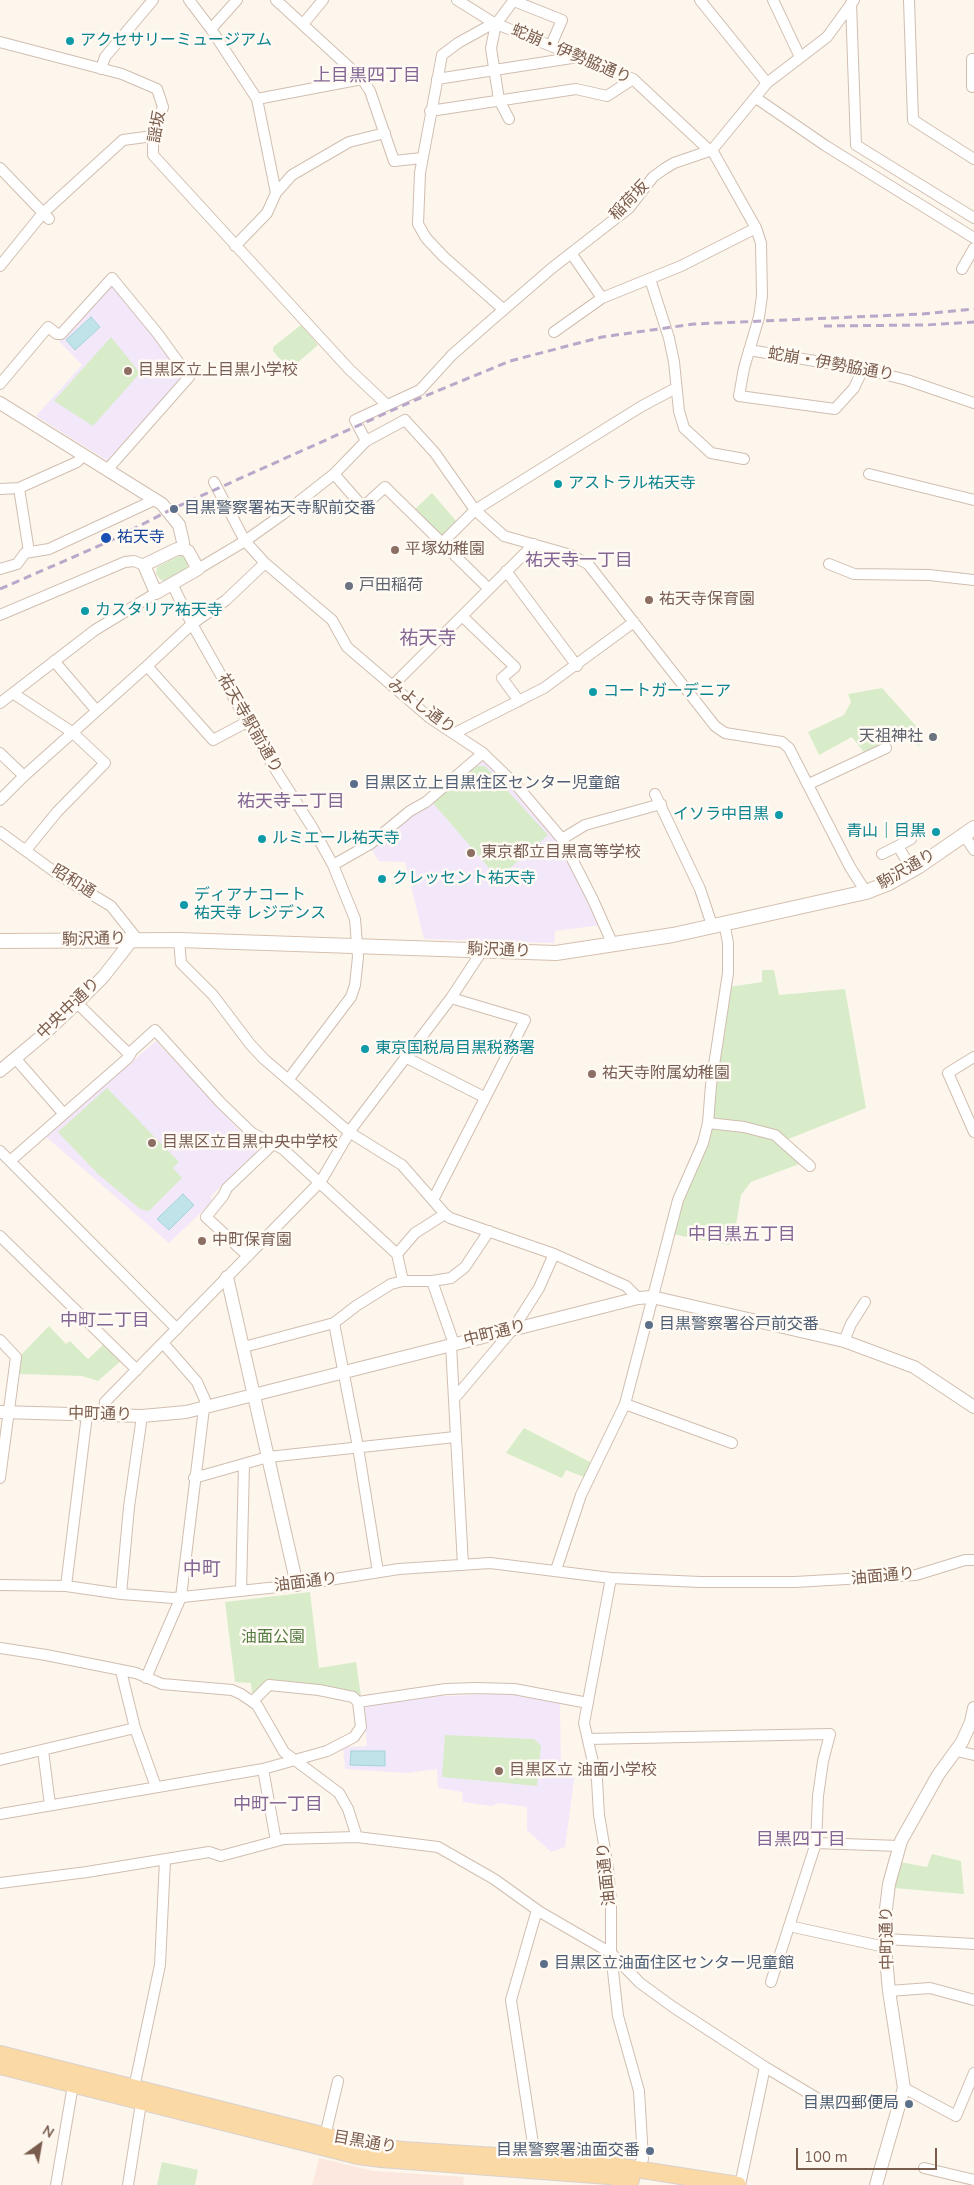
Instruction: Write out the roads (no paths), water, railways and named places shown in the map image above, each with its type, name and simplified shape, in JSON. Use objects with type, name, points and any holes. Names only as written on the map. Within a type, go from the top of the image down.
[{"type":"main road","name":"駒沢通り","points":[[0,941],[179,940],[556,953],[673,935],[866,892],[890,883],[969,832]]},
{"type":"main road","name":"目黒通り","points":[[0,2054],[138,2095],[358,2156],[381,2160],[664,2185]]},
{"type":"main road","name":"目黒通り","points":[[0,2066],[73,2085],[138,2095],[362,2145],[403,2150],[591,2162],[708,2183],[739,2185]]},
{"type":"street","points":[[0,42],[101,69],[105,57],[153,0]]},
{"type":"street","points":[[189,0],[211,29],[257,99],[276,193]]},
{"type":"street","points":[[211,29],[237,0]]},
{"type":"street","points":[[276,0],[362,79],[370,91],[394,161],[422,158]]},
{"type":"street","points":[[303,24],[323,0]]},
{"type":"street","name":"蛇崩・伊勢脇通り","points":[[457,0],[495,23],[633,80],[711,150],[756,228],[761,243],[762,296],[749,350],[863,369],[907,380],[974,403]]},
{"type":"street","points":[[503,309],[444,257],[419,227],[418,207],[422,158],[430,111],[442,55],[495,23],[514,0],[562,20],[552,45]]},
{"type":"street","points":[[700,0],[768,83]]},
{"type":"street","points":[[773,0],[800,57]]},
{"type":"street","points":[[909,0],[913,120],[974,159]]},
{"type":"street","points":[[711,150],[768,83],[827,37],[852,1]]},
{"type":"street","points":[[852,1],[856,145],[974,218]]},
{"type":"street","points":[[495,23],[492,48],[494,70],[499,100],[509,119]]},
{"type":"street","points":[[437,79],[578,57]]},
{"type":"street","points":[[972,87],[972,59],[974,59]]},
{"type":"street","name":"謡坂","points":[[101,69],[137,79],[157,88],[162,107],[154,136],[153,155],[349,369],[387,405]]},
{"type":"street","points":[[257,99],[362,79]]},
{"type":"street","points":[[430,111],[576,89],[608,96],[633,80]]},
{"type":"street","points":[[756,98],[826,146],[974,238]]},
{"type":"street","points":[[235,246],[267,213],[276,193],[292,175],[328,152],[349,142],[385,133]]},
{"type":"street","points":[[0,266],[46,216],[123,140],[154,136]]},
{"type":"street","name":"稲荷坂","points":[[387,405],[420,390],[452,355],[503,309],[628,208],[654,177],[664,169],[674,163],[711,150]]},
{"type":"street","points":[[0,168],[46,216]]},
{"type":"street","points":[[554,332],[602,298],[650,279],[756,228]]},
{"type":"street","points":[[962,269],[974,248]]},
{"type":"street","points":[[571,253],[602,298]]},
{"type":"street","points":[[0,384],[48,328],[57,334],[61,334],[112,278],[158,334],[189,377],[107,470]]},
{"type":"street","points":[[650,279],[666,324],[674,362],[678,411],[684,428],[711,454],[744,459]]},
{"type":"street","points":[[749,350],[739,396],[835,409],[854,388],[863,369]]},
{"type":"street","points":[[441,544],[475,510],[642,406],[676,388]]},
{"type":"street","points":[[0,403],[165,507],[179,525],[183,536],[183,549]]},
{"type":"street","points":[[366,441],[355,420],[387,405]]},
{"type":"street","points":[[1,702],[14,694],[95,630],[156,592],[245,541],[334,474],[366,441],[405,420],[435,453],[475,510],[504,536],[571,555],[588,564],[715,726],[725,733],[782,742],[789,748],[837,842],[866,892]]},
{"type":"street","points":[[0,489],[19,488],[77,462],[84,455]]},
{"type":"street","points":[[334,474],[363,507],[385,487],[489,589]]},
{"type":"street","points":[[869,474],[974,500]]},
{"type":"street","name":"みよし通り","points":[[214,482],[245,541],[265,563],[332,620],[346,647],[430,718],[455,733],[482,754],[518,787],[562,839],[613,945]]},
{"type":"street","points":[[19,488],[29,552]]},
{"type":"street","points":[[0,569],[17,564],[24,554],[49,549],[150,502],[152,498]]},
{"type":"street","points":[[392,686],[534,544]]},
{"type":"street","points":[[0,614],[125,562],[134,561],[144,565],[183,549]]},
{"type":"street","points":[[183,549],[190,554],[198,569]]},
{"type":"street","points":[[0,800],[192,624],[226,600],[265,563]]},
{"type":"street","points":[[828,564],[854,574],[929,575],[974,580]]},
{"type":"street","points":[[144,565],[156,592]]},
{"type":"street","points":[[506,571],[576,666]]},
{"type":"street","name":"祐天寺駅前通り","points":[[172,584],[192,624],[247,722],[312,827],[333,865],[355,918],[358,947],[357,970],[352,997],[288,1080]]},
{"type":"street","points":[[462,616],[515,666],[502,678],[518,701]]},
{"type":"street","points":[[455,733],[544,688],[634,622]]},
{"type":"street","points":[[54,661],[96,710]]},
{"type":"street","points":[[147,666],[213,740],[247,722]]},
{"type":"street","points":[[14,694],[72,732],[105,763],[57,812],[26,850]]},
{"type":"street","points":[[809,784],[886,748]]},
{"type":"street","points":[[0,753],[24,776]]},
{"type":"street","points":[[333,865],[370,844],[410,811],[426,802],[482,754]]},
{"type":"street","points":[[556,1570],[578,1502],[625,1404],[678,1200],[703,1143],[708,1123],[711,1085],[728,973],[728,943],[655,794]]},
{"type":"street","points":[[562,839],[585,825],[660,804]]},
{"type":"street","name":"昭和通","points":[[0,832],[60,875],[111,906],[135,940]]},
{"type":"street","points":[[969,832],[974,850]]},
{"type":"street","points":[[882,854],[911,839]]},
{"type":"street","points":[[898,846],[912,870]]},
{"type":"street","name":"中央中通り","points":[[0,1071],[77,1003],[103,977],[135,940]]},
{"type":"street","points":[[179,940],[181,964],[213,995],[250,1044],[288,1080],[349,1132],[402,1165],[450,1218],[554,1254],[626,1286],[638,1298]]},
{"type":"street","points":[[104,1416],[105,1402],[319,1183],[349,1132],[451,998],[482,951]]},
{"type":"street","points":[[433,1200],[525,1020],[451,998]]},
{"type":"street","points":[[77,1003],[130,1055]]},
{"type":"street","points":[[10,1161],[130,1055],[155,1030],[220,1102],[252,1133],[283,1149],[397,1254],[403,1281]]},
{"type":"street","points":[[405,1057],[484,1097]]},
{"type":"street","points":[[974,1057],[948,1073],[974,1132]]},
{"type":"street","points":[[15,1058],[63,1113]]},
{"type":"street","points":[[708,1123],[744,1127],[775,1135],[810,1166]]},
{"type":"street","points":[[248,1256],[206,1217],[227,1188],[269,1148],[270,1143]]},
{"type":"street","points":[[0,1151],[177,1329]]},
{"type":"street","points":[[397,1254],[415,1233],[445,1214]]},
{"type":"street","points":[[244,1347],[334,1324],[379,1291],[403,1281],[432,1281],[451,1278],[460,1273],[489,1231]]},
{"type":"street","points":[[0,1236],[136,1370]]},
{"type":"street","points":[[454,1399],[513,1329],[543,1281],[554,1254]]},
{"type":"street","points":[[227,1277],[297,1585]]},
{"type":"street","points":[[432,1281],[452,1345],[455,1437],[463,1565]]},
{"type":"street","name":"中町通り","points":[[4,1412],[142,1416],[202,1409],[513,1329],[638,1298],[652,1297],[844,1341],[914,1367],[974,1407]]},
{"type":"street","points":[[844,1341],[851,1324],[865,1302]]},
{"type":"street","points":[[334,1324],[358,1447],[378,1572]]},
{"type":"street","points":[[0,1340],[16,1357],[4,1412],[0,1478]]},
{"type":"street","points":[[146,1678],[181,1597],[202,1409],[205,1400],[197,1382],[163,1343]]},
{"type":"street","points":[[625,1404],[732,1443]]},
{"type":"street","points":[[66,1586],[87,1415]]},
{"type":"street","points":[[120,1594],[142,1416]]},
{"type":"street","points":[[194,1478],[268,1457],[455,1437]]},
{"type":"street","points":[[241,1591],[244,1464]]},
{"type":"street","name":"油面通り","points":[[0,1585],[66,1586],[120,1594],[181,1597],[297,1585],[378,1572],[490,1563],[611,1578],[731,1583],[855,1580],[916,1575],[965,1560],[974,1560]]},
{"type":"street","name":"油面通り","points":[[611,1578],[584,1723],[597,1780],[599,1815],[608,1868],[611,1902],[611,1953],[618,2016],[639,2091],[643,2159],[635,2169]]},
{"type":"street","points":[[0,1648],[46,1654],[121,1671],[162,1684],[232,1690],[253,1701],[284,1752],[329,1784],[338,1793],[348,1809],[357,1838]]},
{"type":"street","points":[[121,1671],[135,1728],[156,1787]]},
{"type":"street","points":[[0,1814],[263,1769],[327,1750],[354,1737],[361,1727],[358,1702],[353,1697],[318,1690],[269,1685],[253,1701]]},
{"type":"street","points":[[358,1702],[446,1689],[476,1688],[514,1690],[588,1703]]},
{"type":"street","name":"中町通り","points":[[876,2185],[904,2088],[889,1990],[885,1943],[888,1891],[899,1846],[938,1775],[957,1751],[972,1722],[974,1708]]},
{"type":"street","points":[[0,1760],[135,1728]]},
{"type":"street","points":[[588,1739],[830,1734],[823,1761],[818,1796],[816,1843],[771,1982]]},
{"type":"street","points":[[43,1750],[50,1806]]},
{"type":"street","points":[[957,1751],[974,1755]]},
{"type":"street","points":[[263,1769],[276,1841]]},
{"type":"street","points":[[0,1882],[87,1872],[209,1852],[221,1856],[276,1841],[357,1838],[438,1847],[494,1879],[537,1910],[611,1953],[640,1983],[765,2067],[825,2103]]},
{"type":"street","points":[[816,1843],[899,1846]]},
{"type":"street","points":[[128,2185],[138,2095],[160,1965],[165,1860]]},
{"type":"street","points":[[535,2157],[511,2000],[537,1910]]},
{"type":"street","points":[[789,1926],[885,1943],[974,1944]]},
{"type":"street","points":[[889,1990],[930,1988],[974,2000]]},
{"type":"street","points":[[739,2185],[765,2067]]},
{"type":"street","points":[[904,2088],[956,2116],[974,2073]]},
{"type":"street","points":[[325,2136],[338,2081]]},
{"type":"street","points":[[56,2185],[73,2085]]},
{"type":"street","points":[[924,2168],[974,2180]]},
{"type":"street","points":[[617,2181],[635,2169]]},
{"type":"water","points":[[91,317],[100,327],[75,350],[66,340]]},
{"type":"water","points":[[183,1194],[194,1205],[169,1230],[157,1219]]},
{"type":"water","points":[[351,1751],[385,1751],[385,1766],[350,1765]]},
{"type":"railway","points":[[0,589],[110,541],[174,508],[413,401],[510,361],[602,337],[694,324],[922,314],[974,309]]},
{"type":"railway","points":[[824,326],[926,325],[974,322]]},
{"type":"place","name":"アクセサリーミュージアム","points":[[70,41]]},
{"type":"place","name":"目黒区立上目黒小学校","points":[[128,371]]},
{"type":"place","name":"アストラル祐天寺","points":[[558,484]]},
{"type":"place","name":"目黒警察署祐天寺駅前交番","points":[[174,509]]},
{"type":"place","name":"祐天寺","points":[[106,538]]},
{"type":"place","name":"平塚幼稚園","points":[[395,550]]},
{"type":"place","name":"戸田稲荷","points":[[349,586]]},
{"type":"place","name":"祐天寺保育園","points":[[649,600]]},
{"type":"place","name":"カスタリア祐天寺","points":[[85,611]]},
{"type":"place","name":"コートガーデニア","points":[[593,692]]},
{"type":"place","name":"天祖神社","points":[[933,737]]},
{"type":"place","name":"目黒区立上目黒住区センター児童館","points":[[354,784]]},
{"type":"place","name":"イソラ中目黒","points":[[779,815]]},
{"type":"place","name":"青山｜目黒","points":[[936,832]]},
{"type":"place","name":"ルミエール祐天寺","points":[[262,839]]},
{"type":"place","name":"東京都立目黒高等学校","points":[[471,853]]},
{"type":"place","name":"クレッセント祐天寺","points":[[382,879]]},
{"type":"place","name":"ディアナコート 祐天寺 レジデンス","points":[[184,905]]},
{"type":"place","name":"東京国税局目黒税務署","points":[[365,1049]]},
{"type":"place","name":"祐天寺附属幼稚園","points":[[592,1074]]},
{"type":"place","name":"目黒区立目黒中央中学校","points":[[152,1143]]},
{"type":"place","name":"中町保育園","points":[[202,1241]]},
{"type":"place","name":"目黒警察署谷戸前交番","points":[[649,1325]]},
{"type":"place","name":"目黒区立 油面小学校","points":[[499,1771]]},
{"type":"place","name":"目黒区立油面住区センター児童館","points":[[544,1964]]},
{"type":"place","name":"目黒四郵便局","points":[[909,2104]]},
{"type":"place","name":"目黒警察署油面交番","points":[[650,2151]]},
{"type":"district","name":"上目黒四丁目","points":[[367,77]]},
{"type":"district","name":"祐天寺一丁目","points":[[579,562]]},
{"type":"district","name":"祐天寺","points":[[428,639]]},
{"type":"district","name":"祐天寺二丁目","points":[[291,803]]},
{"type":"district","name":"中目黒五丁目","points":[[742,1236]]},
{"type":"district","name":"中町二丁目","points":[[105,1322]]},
{"type":"district","name":"中町","points":[[202,1570]]},
{"type":"district","name":"中町一丁目","points":[[278,1806]]},
{"type":"district","name":"目黒四丁目","points":[[801,1841]]},
{"type":"park label","name":"油面公園","points":[[273,1638]]}]
